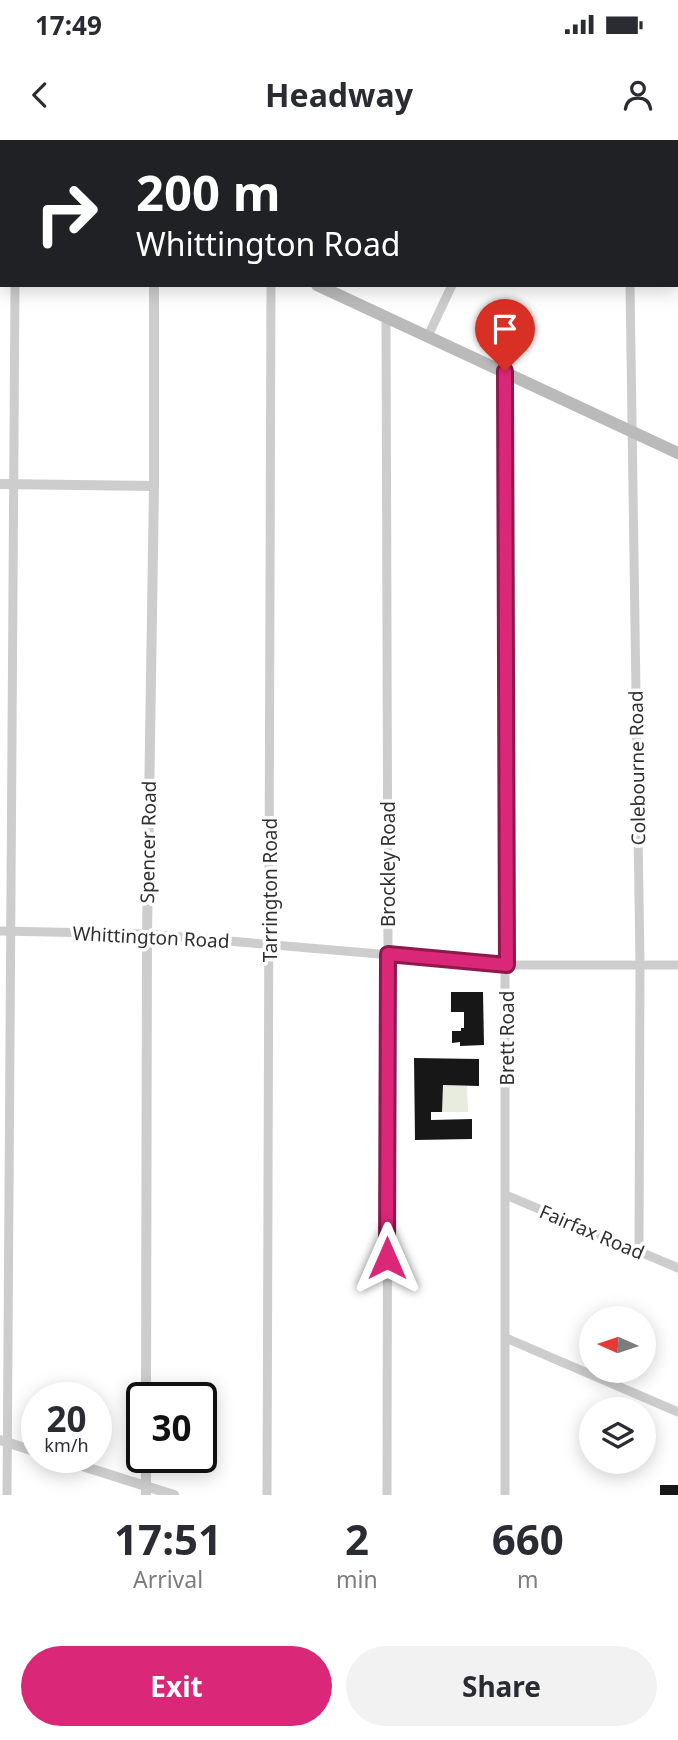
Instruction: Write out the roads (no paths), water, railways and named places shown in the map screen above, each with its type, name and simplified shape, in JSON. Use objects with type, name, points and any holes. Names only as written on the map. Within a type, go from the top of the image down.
[{"type":"main road","points":[[321,287],[678,453]]},
{"type":"street","points":[[6,1495],[3,1441],[5,931],[15,287]]},
{"type":"street","name":"Spencer Road","points":[[146,1382],[147,934],[155,287]]},
{"type":"street","name":"Tarrington Road","points":[[267,1495],[271,287]]},
{"type":"street","points":[[428,337],[451,287]]},
{"type":"street","name":"Colebourne Road","points":[[630,287],[640,965],[639,1251]]},
{"type":"street","name":"Brockley Road","points":[[386,317],[387,1495]]},
{"type":"street","name":"Brett Road","points":[[505,371],[505,1495]]},
{"type":"street","points":[[0,484],[154,486]]},
{"type":"street","name":"Whittington Road","points":[[5,931],[147,934],[507,965],[678,965]]},
{"type":"street","name":"Fairfax Road","points":[[506,1195],[678,1269]]},
{"type":"street","points":[[506,1338],[678,1412]]},
{"type":"street","points":[[3,1441],[21,1446]]},
{"type":"street","points":[[99,1473],[146,1490],[174,1495]]}]
